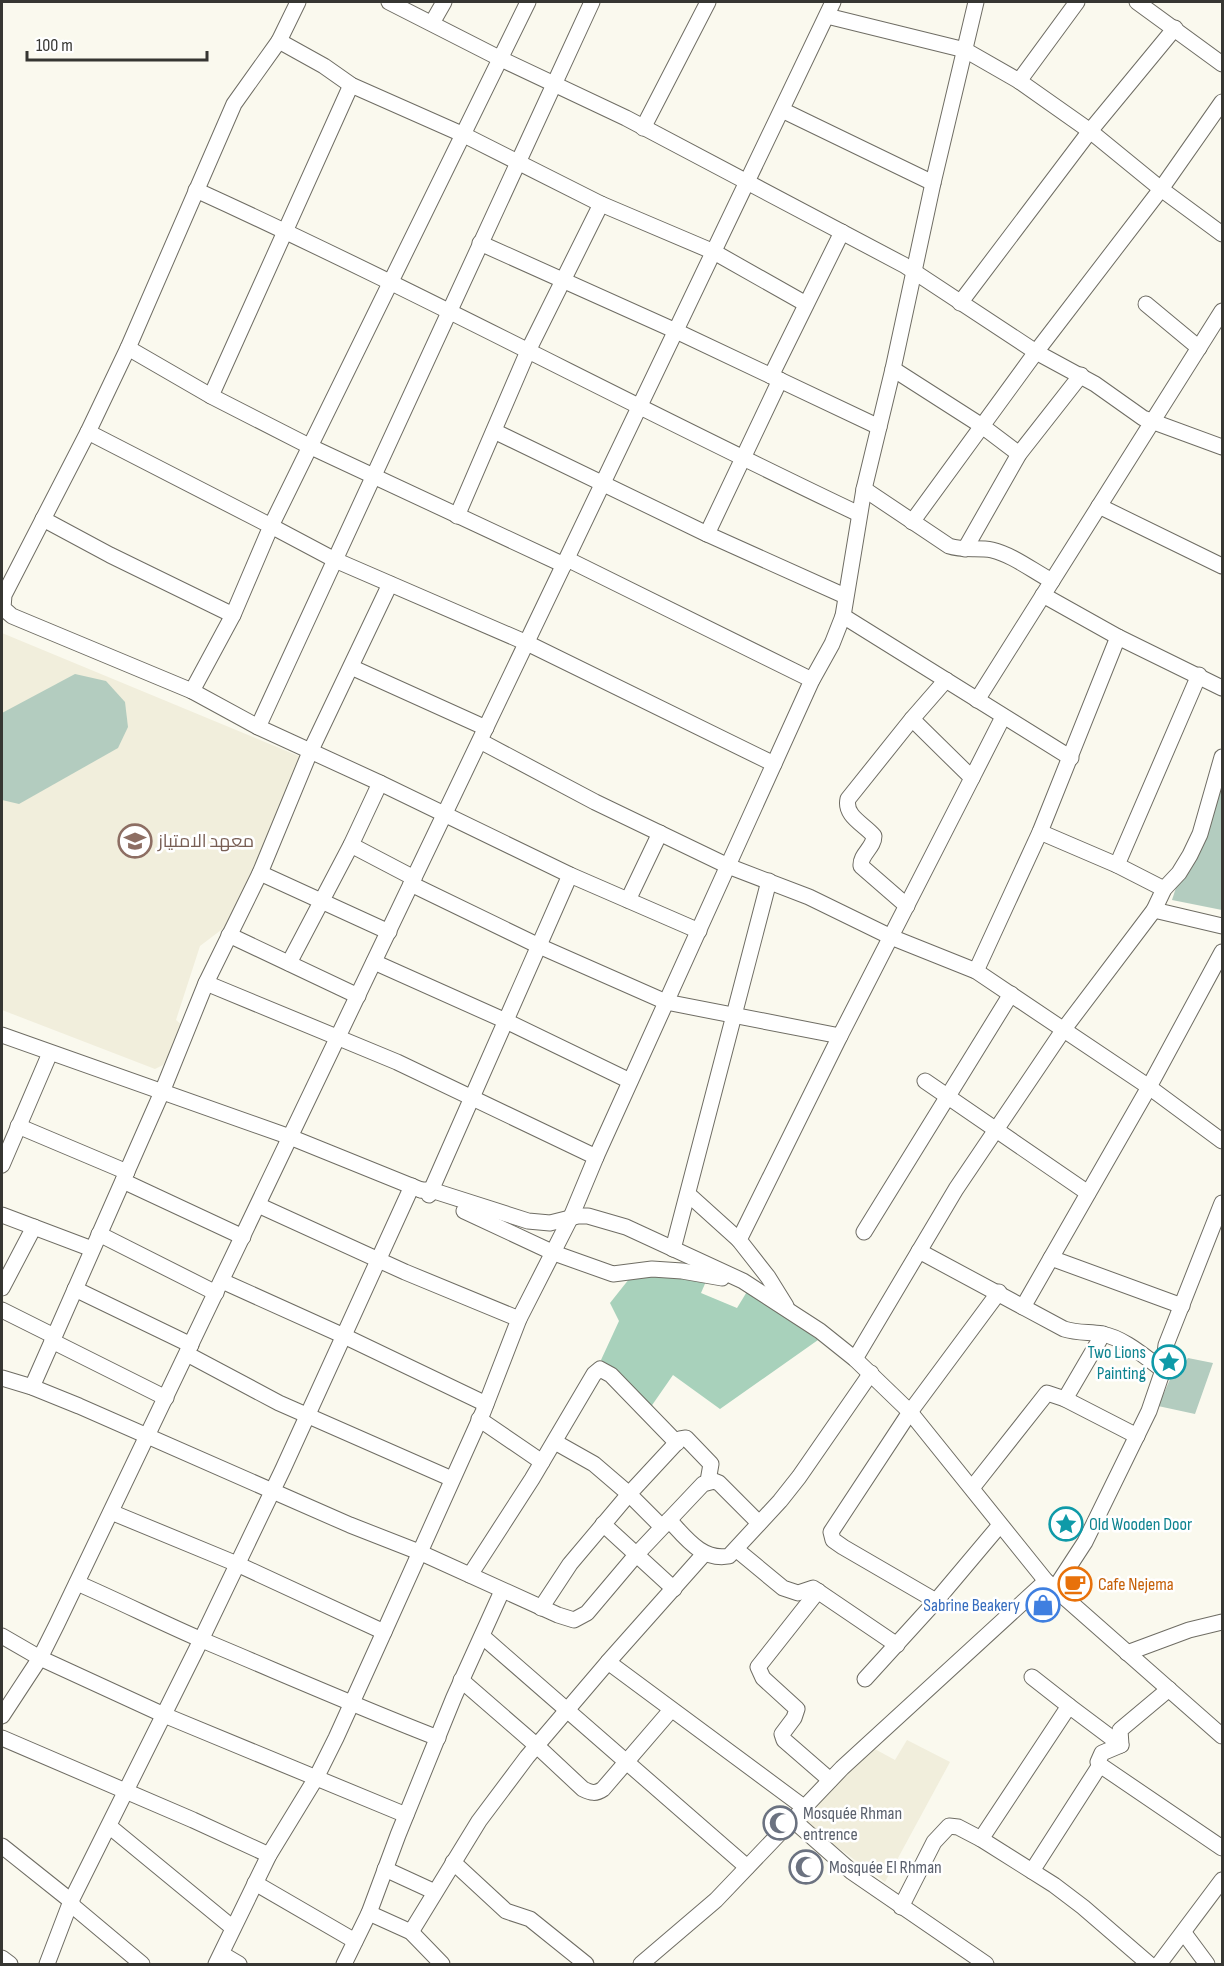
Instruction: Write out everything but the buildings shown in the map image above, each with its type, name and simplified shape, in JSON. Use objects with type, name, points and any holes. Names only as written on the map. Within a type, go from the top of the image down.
[{"type":"street","points":[[298,2],[279,41],[234,104],[128,348],[88,432],[4,595],[3,608],[6,613],[192,691],[310,752],[380,783],[570,875],[699,931]]},
{"type":"street","points":[[388,2],[643,128],[914,271],[1036,352],[1081,375],[1138,416],[1222,447]]},
{"type":"street","points":[[432,23],[444,2]]},
{"type":"street","points":[[192,691],[233,615],[270,526],[528,2]]},
{"type":"street","points":[[258,727],[592,2]]},
{"type":"street","points":[[643,128],[708,2]]},
{"type":"street","points":[[239,1965],[219,1959],[270,1855],[316,1779],[351,1704],[486,1404],[519,1319],[571,1217],[596,1156],[843,616],[864,489],[976,2]]},
{"type":"street","points":[[1019,81],[1077,2]]},
{"type":"street","points":[[1137,2],[1222,64]]},
{"type":"street","points":[[2,1716],[40,1658],[77,1583],[830,9],[965,51],[1019,81],[1090,131],[1161,189],[1222,234]]},
{"type":"street","points":[[960,303],[1090,131],[1175,28]]},
{"type":"street","points":[[279,41],[324,66],[351,85],[464,135],[601,204],[714,252],[806,304]]},
{"type":"street","points":[[211,396],[351,85]]},
{"type":"street","points":[[912,522],[1036,352],[1161,189],[1222,102]]},
{"type":"street","points":[[782,110],[933,183]]},
{"type":"street","points":[[196,190],[286,231],[742,459],[860,514]]},
{"type":"street","points":[[457,516],[528,351],[601,204]]},
{"type":"street","points":[[707,534],[742,459],[806,304],[842,232]]},
{"type":"street","points":[[480,243],[879,426]]},
{"type":"street","points":[[1146,304],[1199,348]]},
{"type":"street","points":[[977,700],[1222,311]]},
{"type":"street","points":[[128,348],[211,396],[309,446],[457,516],[566,562],[812,680]]},
{"type":"street","points":[[893,369],[982,426],[1019,454]]},
{"type":"street","points":[[965,549],[1019,454],[1081,375]]},
{"type":"street","points":[[494,431],[707,534],[845,596]]},
{"type":"street","points":[[88,432],[335,560],[527,643],[774,764]]},
{"type":"street","points":[[864,489],[949,546],[1002,553],[1052,581]]},
{"type":"street","points":[[1099,506],[1222,566]]},
{"type":"street","points":[[43,519],[110,555],[233,615]]},
{"type":"street","points":[[32,1386],[162,1092],[206,983],[260,873],[310,752],[390,584]]},
{"type":"street","points":[[1043,596],[1118,637],[1222,688]]},
{"type":"street","points":[[843,616],[1071,758]]},
{"type":"street","points":[[976,971],[1040,832],[1118,637]]},
{"type":"street","points":[[351,667],[483,735],[595,802],[728,866],[809,897],[891,937],[976,971],[1149,1087],[1222,1141]]},
{"type":"street","points":[[1117,865],[1199,675]]},
{"type":"street","points":[[907,906],[863,870],[860,862],[872,844],[874,836],[849,813],[847,804],[848,799],[946,680]]},
{"type":"street","points":[[739,1240],[1003,717]]},
{"type":"street","points":[[912,719],[972,778]]},
{"type":"street","points":[[855,1359],[956,1189],[1064,1029],[1154,910],[1164,889],[1179,873],[1195,845],[1222,757]]},
{"type":"street","points":[[289,963],[351,845],[380,783]]},
{"type":"street","points":[[1040,832],[1117,865],[1164,889]]},
{"type":"street","points":[[628,900],[660,833]]},
{"type":"street","points":[[351,845],[413,881],[539,946],[666,1002],[840,1036]]},
{"type":"street","points":[[260,873],[388,932]]},
{"type":"street","points":[[47,1965],[72,1900],[201,1640],[379,1261],[423,1190],[472,1096],[570,875]]},
{"type":"street","points":[[652,1269],[667,1247],[687,1194],[769,881]]},
{"type":"street","points":[[1154,910],[1222,926]]},
{"type":"street","points":[[229,935],[358,996]]},
{"type":"street","points":[[1023,1307],[1149,1087],[1222,952]]},
{"type":"street","points":[[374,962],[506,1021],[630,1081]]},
{"type":"street","points":[[206,983],[398,1062],[596,1156]]},
{"type":"street","points":[[864,1232],[1011,994]]},
{"type":"street","points":[[2,1035],[290,1137],[423,1190],[554,1253],[614,1275],[652,1269],[682,1271],[743,1281]]},
{"type":"street","points":[[2,1165],[5,1146],[18,1126],[50,1053]]},
{"type":"street","points":[[925,1081],[1088,1193]]},
{"type":"street","points":[[18,1126],[243,1237]]},
{"type":"street","points":[[423,1190],[528,1221],[550,1222],[588,1216],[626,1227],[743,1281],[820,1331],[871,1373],[910,1412],[1051,1585],[1222,1736]]},
{"type":"street","points":[[687,1194],[739,1240],[768,1277],[789,1310]]},
{"type":"street","points":[[641,1965],[716,1899],[830,1780],[1051,1585],[1085,1542],[1149,1411],[1163,1370],[1166,1345],[1222,1203]]},
{"type":"street","points":[[258,1205],[379,1261],[519,1319]]},
{"type":"street","points":[[2,1215],[92,1249]]},
{"type":"street","points":[[2,1288],[34,1227]]},
{"type":"street","points":[[99,1234],[219,1287],[344,1336],[486,1404]]},
{"type":"street","points":[[919,1251],[1076,1333],[1103,1334],[1124,1344],[1163,1370]]},
{"type":"street","points":[[1051,1258],[1182,1306]]},
{"type":"street","points":[[75,1289],[189,1349],[308,1416],[452,1479]]},
{"type":"street","points":[[936,1601],[843,1547],[833,1540],[831,1532],[910,1412],[999,1292]]},
{"type":"street","points":[[2,1310],[166,1398]]},
{"type":"street","points":[[1065,1399],[1103,1334]]},
{"type":"street","points":[[470,1575],[543,1462],[594,1374],[600,1369],[611,1376],[676,1443]]},
{"type":"street","points":[[555,1442],[594,1464],[704,1554],[719,1558],[729,1556],[799,1477],[871,1373]]},
{"type":"street","points":[[2,1377],[32,1386],[271,1491],[419,1552],[541,1608],[574,1620],[581,1617],[636,1555],[708,1481],[711,1464],[686,1438],[676,1443],[603,1524],[570,1564],[541,1608]]},
{"type":"street","points":[[972,1488],[1047,1393],[1065,1399],[1137,1436]]},
{"type":"street","points":[[479,1419],[543,1462]]},
{"type":"street","points":[[708,1481],[718,1483],[759,1523]]},
{"type":"street","points":[[111,1512],[237,1564],[384,1632]]},
{"type":"street","points":[[603,1524],[674,1589]]},
{"type":"street","points":[[865,1679],[936,1601],[1000,1525]]},
{"type":"street","points":[[736,1550],[783,1588],[798,1593],[813,1588],[897,1645]]},
{"type":"street","points":[[411,1932],[479,1821],[537,1746],[704,1554]]},
{"type":"street","points":[[77,1583],[201,1640],[281,1672],[351,1704],[438,1738]]},
{"type":"street","points":[[344,1965],[369,1913],[461,1680],[502,1591]]},
{"type":"street","points":[[818,1591],[758,1667],[763,1678],[797,1709],[794,1718],[782,1734],[784,1740],[830,1780]]},
{"type":"street","points":[[1127,1653],[1189,1630],[1222,1622]]},
{"type":"street","points":[[2,1636],[40,1658],[164,1714],[406,1815]]},
{"type":"street","points":[[482,1636],[747,1867]]},
{"type":"street","points":[[608,1662],[805,1808]]},
{"type":"street","points":[[1032,1677],[1120,1745]]},
{"type":"street","points":[[461,1680],[583,1789],[597,1793],[603,1789],[671,1710]]},
{"type":"street","points":[[1120,1745],[1120,1730],[1169,1689]]},
{"type":"street","points":[[981,1839],[1069,1706]]},
{"type":"street","points":[[2,1738],[270,1855]]},
{"type":"street","points":[[1032,1871],[1100,1765],[1099,1758],[1102,1753],[1120,1745]]},
{"type":"street","points":[[1100,1765],[1222,1848]]},
{"type":"street","points":[[793,1820],[852,1872],[986,1965]]},
{"type":"street","points":[[109,1826],[233,1928]]},
{"type":"street","points":[[901,1907],[934,1842],[944,1829],[949,1826],[958,1827],[1032,1871],[1083,1907],[1149,1965]]},
{"type":"street","points":[[2,1846],[72,1900],[74,1907],[142,1965]]},
{"type":"street","points":[[453,1862],[506,1911],[530,1919],[586,1965]]},
{"type":"street","points":[[385,1869],[435,1892]]},
{"type":"street","points":[[1160,1965],[1222,1880]]},
{"type":"street","points":[[255,1883],[355,1941]]},
{"type":"street","points":[[369,1913],[411,1932],[442,1965]]},
{"type":"street","points":[[1184,1933],[1207,1965]]},
{"type":"street","points":[[2,1958],[10,1965]]},
{"type":"shaded area","name":"معهد الامتياز","points":[[2,633],[306,759],[229,924],[200,946],[176,1020],[184,1027],[163,1065],[155,1069],[2,1010]]},
{"type":"shaded area","points":[[907,1740],[950,1762],[885,1882],[796,1817],[862,1742],[895,1760]]},
{"type":"green space","points":[[75,674],[106,681],[125,702],[128,727],[118,748],[19,804],[2,800],[2,713]]},
{"type":"green space","points":[[1222,746],[1222,910],[1172,900]]},
{"type":"green space","points":[[637,1269],[707,1279],[701,1293],[737,1308],[748,1290],[818,1340],[720,1409],[673,1375],[648,1411],[601,1360],[619,1321],[610,1303]]},
{"type":"green space","points":[[1188,1358],[1213,1363],[1195,1414],[1158,1406],[1176,1366],[1183,1364]]},
{"type":"place","name":"معهد الامتياز","points":[[135,841]]},
{"type":"place","name":"Two Lions Painting","points":[[1169,1362]]},
{"type":"place","name":"Old Wooden Door","points":[[1066,1524]]},
{"type":"place","name":"Cafe Nejema","points":[[1075,1584]]},
{"type":"place","name":"Sabrine Beakery","points":[[1043,1605]]},
{"type":"place","name":"Mosquée Rhman entrence","points":[[780,1823]]},
{"type":"place","name":"Mosquée El Rhman","points":[[806,1867]]}]
